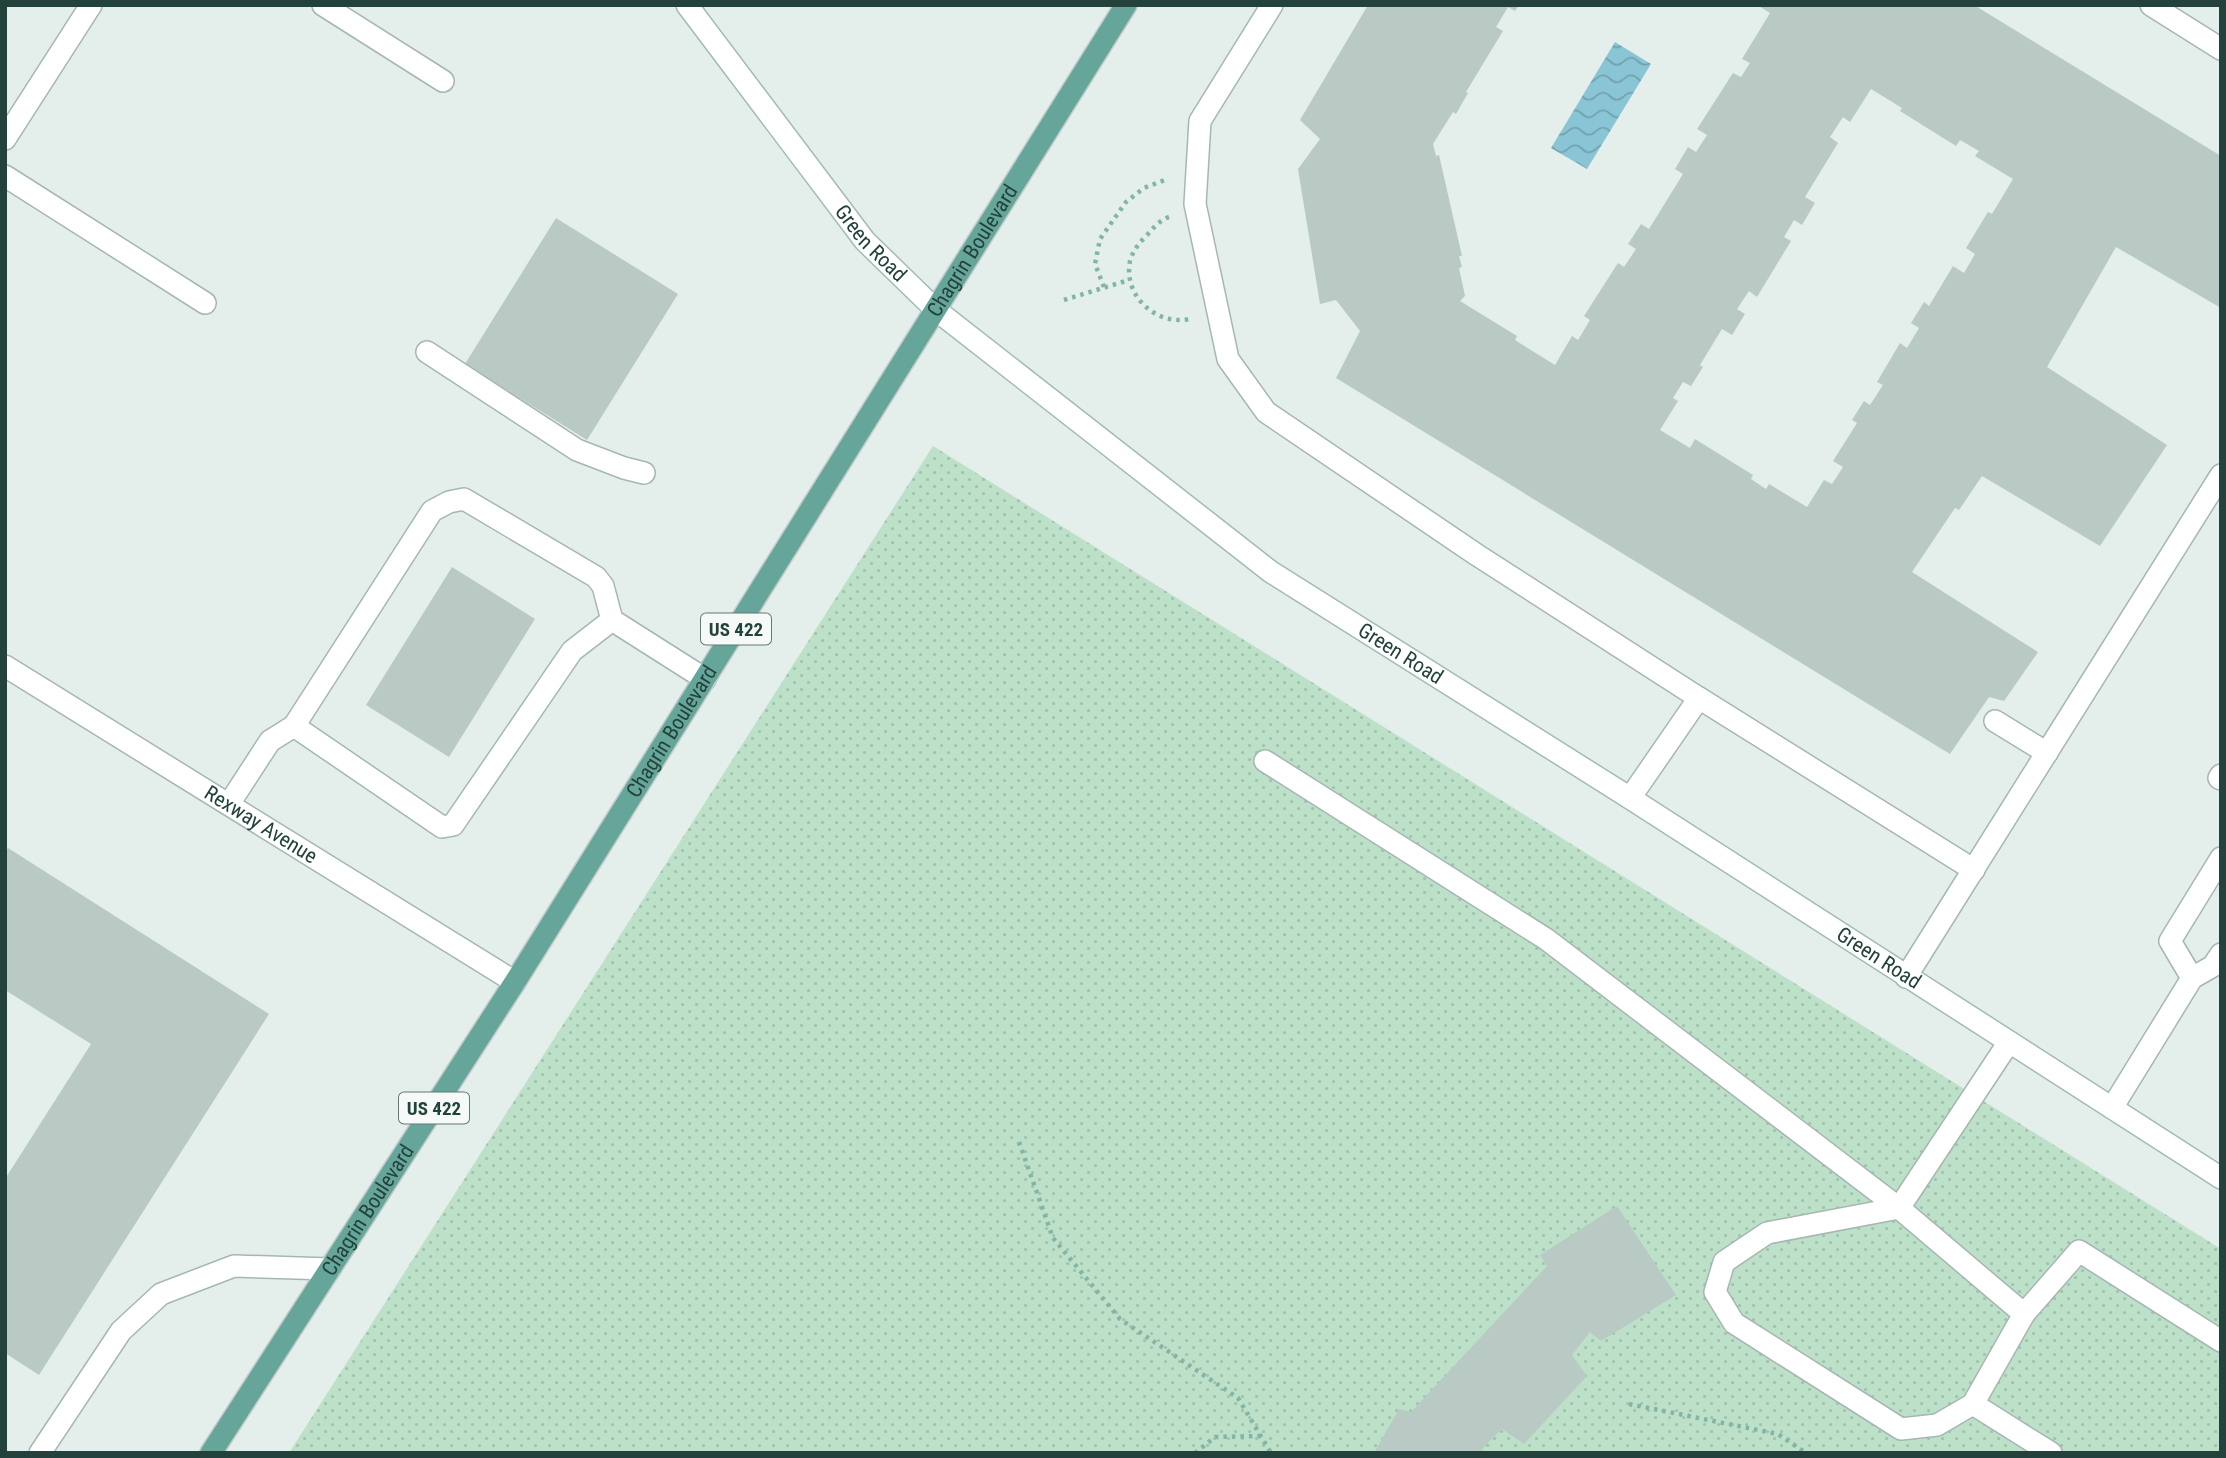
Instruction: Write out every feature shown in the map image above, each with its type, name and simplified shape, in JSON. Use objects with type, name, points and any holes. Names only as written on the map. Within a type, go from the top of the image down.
[{"type":"main road","points":[[5,139],[91,5]]},
{"type":"main road","points":[[323,5],[443,82]]},
{"type":"main road","name":"Green Road","points":[[687,5],[866,241],[936,310],[1271,572],[1630,798],[2221,1178]]},
{"type":"main road","name":"Chagrin Boulevard","points":[[211,1453],[515,982],[1126,5]]},
{"type":"main road","points":[[1272,5],[1200,121],[1195,204],[1228,359],[1266,412],[1477,555],[1974,870]]},
{"type":"main road","points":[[2151,5],[2221,49]]},
{"type":"main road","points":[[5,176],[205,303]]},
{"type":"main road","points":[[427,352],[577,450],[644,473]]},
{"type":"main road","points":[[1906,976],[2221,475]]},
{"type":"main road","points":[[229,804],[270,741],[294,726],[432,511],[449,502],[464,499],[596,577],[603,586],[612,620],[705,679]]},
{"type":"main road","points":[[294,726],[442,827],[453,825],[572,651],[612,620]]},
{"type":"main road","name":"Rexway Avenue","points":[[5,666],[515,982]]},
{"type":"main road","points":[[1630,798],[1699,698]]},
{"type":"main road","points":[[1995,721],[2047,753]]},
{"type":"main road","points":[[1265,761],[1546,939],[1899,1208],[2024,1314]]},
{"type":"main road","points":[[2192,978],[2170,941],[2221,858]]},
{"type":"main road","points":[[2112,1108],[2192,978],[2213,966],[2221,954]]},
{"type":"main road","points":[[2009,1042],[1899,1208],[1767,1233],[1724,1262],[1715,1292],[1734,1323],[1901,1429],[1937,1425],[1973,1404],[2024,1314],[2078,1251],[2221,1340]]},
{"type":"main road","points":[[40,1453],[121,1331],[161,1294],[234,1266],[330,1269]]},
{"type":"main road","points":[[1973,1404],[2051,1453]]},
{"type":"path","points":[[1104,287],[1095,264],[1100,239],[1126,202],[1144,188],[1165,180]]},
{"type":"path","points":[[1173,215],[1162,219],[1137,246],[1130,260],[1129,280],[1138,299],[1154,315],[1179,322],[1197,318]]},
{"type":"path","points":[[1064,300],[1129,280]]},
{"type":"path","points":[[1019,1142],[1053,1238],[1120,1319],[1238,1398],[1271,1453]]},
{"type":"path","points":[[1629,1404],[1778,1434],[1806,1453]]},
{"type":"path","points":[[1195,1453],[1215,1437],[1261,1436]]},
{"type":"green space","points":[[933,446],[2221,1249],[2221,1453],[289,1453]]},
{"type":"water","points":[[1615,42],[1651,64],[1587,169],[1551,148]]},
{"type":"building","points":[[1368,5],[1519,5],[1515,11],[1508,7],[1496,27],[1503,31],[1466,92],[1468,93],[1456,114],[1453,112],[1433,144],[1436,156],[1439,155],[1462,256],[1459,256],[1462,267],[1459,268],[1465,296],[1460,301],[1517,336],[1515,340],[1555,365],[1572,336],[1578,340],[1590,320],[1584,316],[1618,263],[1624,267],[1636,249],[1628,244],[1641,224],[1649,229],[1683,174],[1675,169],[1688,147],[1696,152],[1707,135],[1697,129],[1733,73],[1741,77],[1750,63],[1742,59],[1770,13],[1757,5],[1974,5],[2221,156],[2221,308],[2116,247],[2047,367],[2167,445],[2100,546],[1982,476],[1959,510],[1955,508],[1912,572],[2038,652],[2004,701],[1989,697],[1950,754],[1336,378],[1360,331],[1336,300],[1320,304],[1298,169],[1320,139],[1300,120]],"holes":[[[1871,89],[1902,108],[1900,111],[1956,146],[1960,140],[1979,151],[1975,156],[2013,179],[1992,214],[1988,212],[1966,248],[1975,254],[1964,273],[1953,266],[1929,306],[1924,302],[1911,323],[1919,328],[1907,348],[1900,343],[1877,382],[1883,385],[1870,405],[1864,401],[1852,420],[1857,423],[1833,461],[1843,467],[1832,484],[1824,480],[1807,507],[1769,484],[1766,489],[1751,479],[1753,475],[1695,439],[1690,448],[1660,430],[1678,401],[1673,398],[1683,382],[1691,386],[1703,367],[1700,365],[1722,329],[1732,335],[1745,314],[1737,309],[1749,291],[1757,297],[1791,241],[1784,237],[1794,220],[1802,225],[1815,203],[1805,197],[1838,143],[1830,137],[1843,117],[1850,122]]]},
{"type":"building","points":[[556,218],[678,294],[587,440],[465,364]]},
{"type":"building","points":[[452,567],[535,619],[449,757],[366,705]]},
{"type":"building","points":[[8,848],[269,1014],[39,1375],[5,1353],[5,1179],[91,1044],[5,990],[5,852]]},
{"type":"building","points":[[1617,1206],[1676,1295],[1601,1341],[1590,1332],[1572,1355],[1587,1376],[1524,1444],[1502,1429],[1482,1449],[1485,1453],[1374,1453],[1399,1409],[1411,1412],[1547,1266],[1540,1255]]}]
